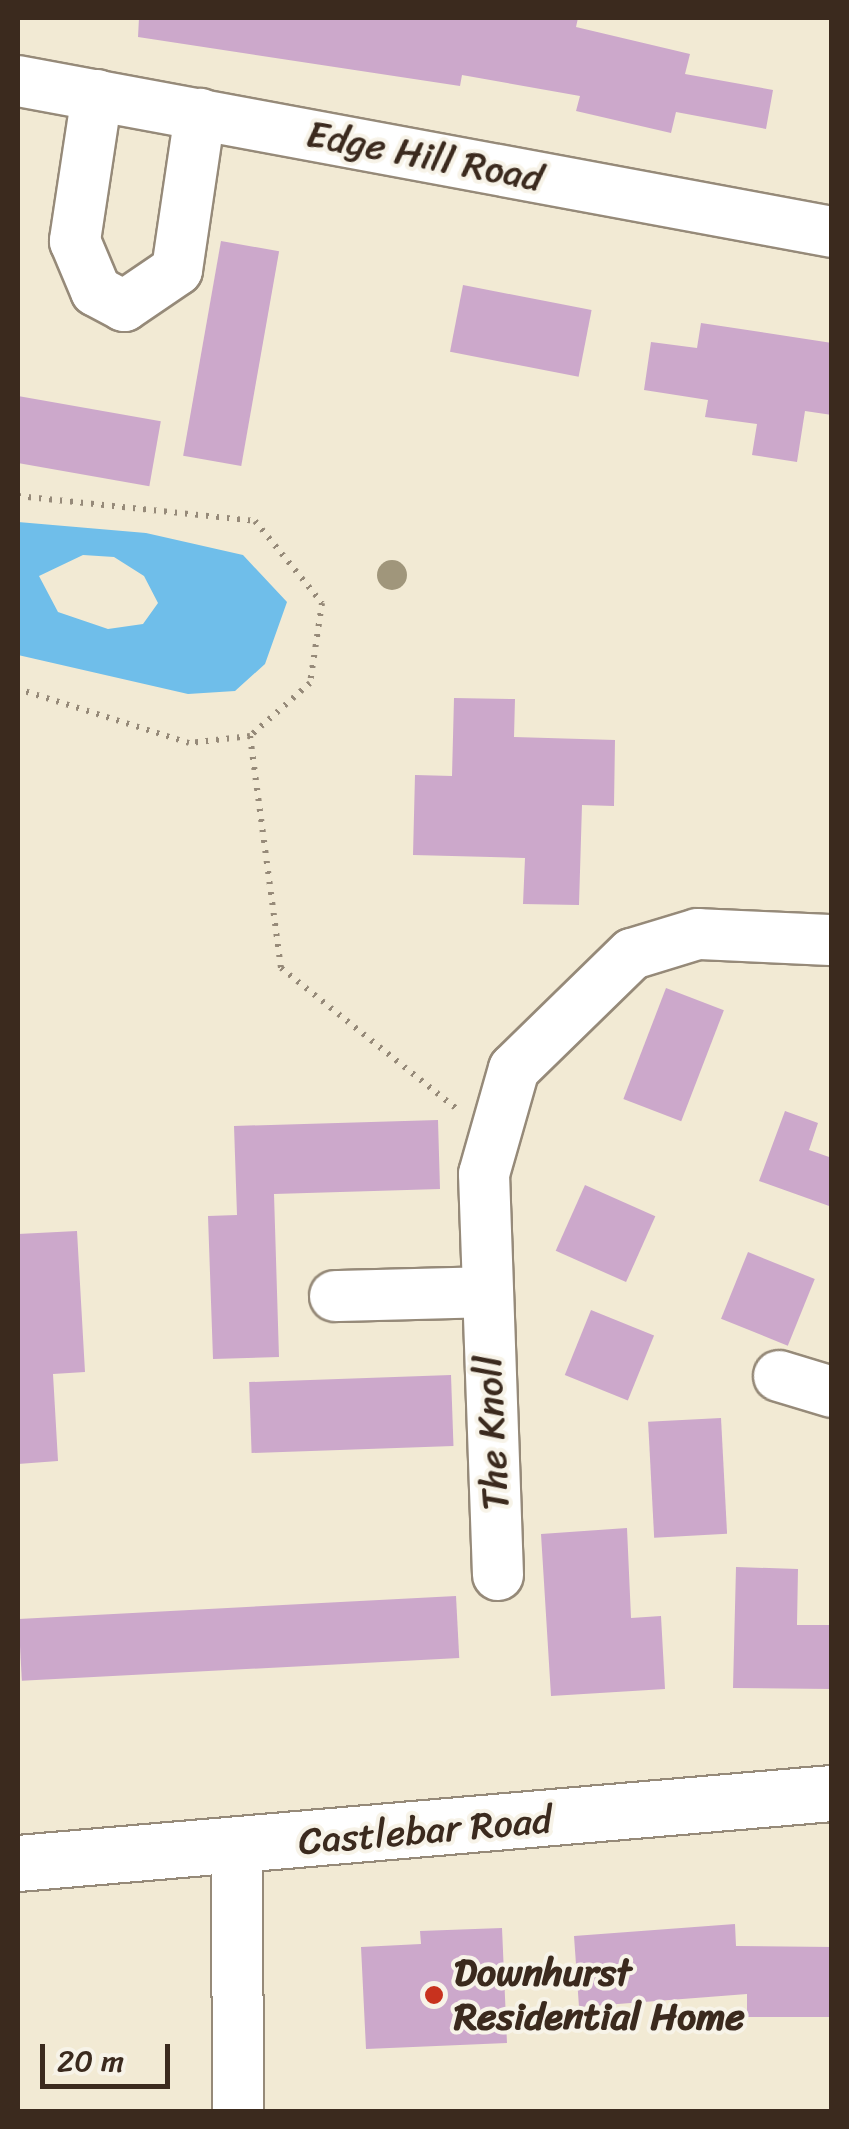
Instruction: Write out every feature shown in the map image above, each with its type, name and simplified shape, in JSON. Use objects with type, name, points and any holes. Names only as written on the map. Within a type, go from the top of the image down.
[{"type":"main road","name":"Castlebar Road","points":[[18,1863],[237,1849],[832,1793]]},
{"type":"street","name":"Edge Hill Road","points":[[18,81],[832,232]]},
{"type":"street","points":[[97,95],[75,241],[96,290],[124,306],[177,270],[200,114]]},
{"type":"street","name":"The Knoll","points":[[498,1575],[484,1174],[514,1069],[632,954],[698,934],[832,940]]},
{"type":"street","points":[[335,1296],[486,1292]]},
{"type":"street","points":[[779,1376],[832,1392]]},
{"type":"street","points":[[237,1849],[238,2112]]},
{"type":"path","points":[[18,496],[255,521],[322,603],[310,682],[250,736],[189,743],[18,689]]},
{"type":"path","points":[[250,736],[280,968],[495,1134]]},
{"type":"water","points":[[18,522],[146,533],[243,555],[287,602],[265,664],[235,691],[188,694],[18,655]],"holes":[[[83,555],[114,557],[144,576],[158,603],[143,624],[108,629],[58,612],[39,576]]]},
{"type":"building","points":[[139,18],[578,18],[576,27],[690,54],[685,74],[773,90],[766,129],[676,112],[671,133],[576,111],[580,96],[462,75],[460,86],[138,37]]},
{"type":"building","points":[[221,241],[279,251],[241,466],[183,456]]},
{"type":"building","points":[[463,285],[592,310],[579,377],[450,352]]},
{"type":"building","points":[[701,323],[832,343],[832,415],[805,411],[797,462],[752,455],[757,424],[705,417],[708,400],[644,390],[651,342],[697,348]]},
{"type":"building","points":[[18,396],[161,421],[149,486],[18,463]]},
{"type":"building","points":[[454,698],[515,699],[514,737],[615,740],[614,806],[582,805],[579,905],[523,904],[525,858],[413,855],[415,775],[452,776]]},
{"type":"building","points":[[666,988],[724,1010],[681,1121],[623,1099]]},
{"type":"building","points":[[785,1111],[818,1123],[809,1150],[832,1158],[832,1207],[759,1181]]},
{"type":"building","points":[[438,1120],[440,1189],[274,1194],[279,1357],[213,1359],[208,1216],[237,1215],[234,1126]]},
{"type":"building","points":[[585,1185],[655,1216],[626,1282],[556,1251]]},
{"type":"building","points":[[77,1231],[85,1372],[53,1374],[58,1461],[18,1464],[18,1234]]},
{"type":"building","points":[[748,1252],[815,1279],[788,1346],[721,1319]]},
{"type":"building","points":[[591,1310],[654,1335],[628,1400],[565,1375]]},
{"type":"building","points":[[451,1375],[453,1446],[252,1453],[249,1382]]},
{"type":"building","points":[[721,1418],[727,1534],[654,1538],[648,1422]]},
{"type":"building","points":[[627,1528],[631,1618],[661,1616],[665,1689],[551,1696],[541,1534]]},
{"type":"building","points":[[736,1567],[798,1569],[797,1625],[832,1625],[832,1689],[733,1688]]},
{"type":"building","points":[[456,1596],[459,1658],[22,1681],[19,1619]]},
{"type":"building","points":[[735,1924],[736,1946],[832,1947],[832,2017],[747,2017],[747,1994],[579,2007],[574,1936]]},
{"type":"building","name":"Downhurst Residential Home","points":[[502,1928],[507,2043],[366,2049],[361,1947],[421,1944],[420,1931]]},
{"type":"place","name":"Downhurst Residential Home","points":[[434,1995]]}]
